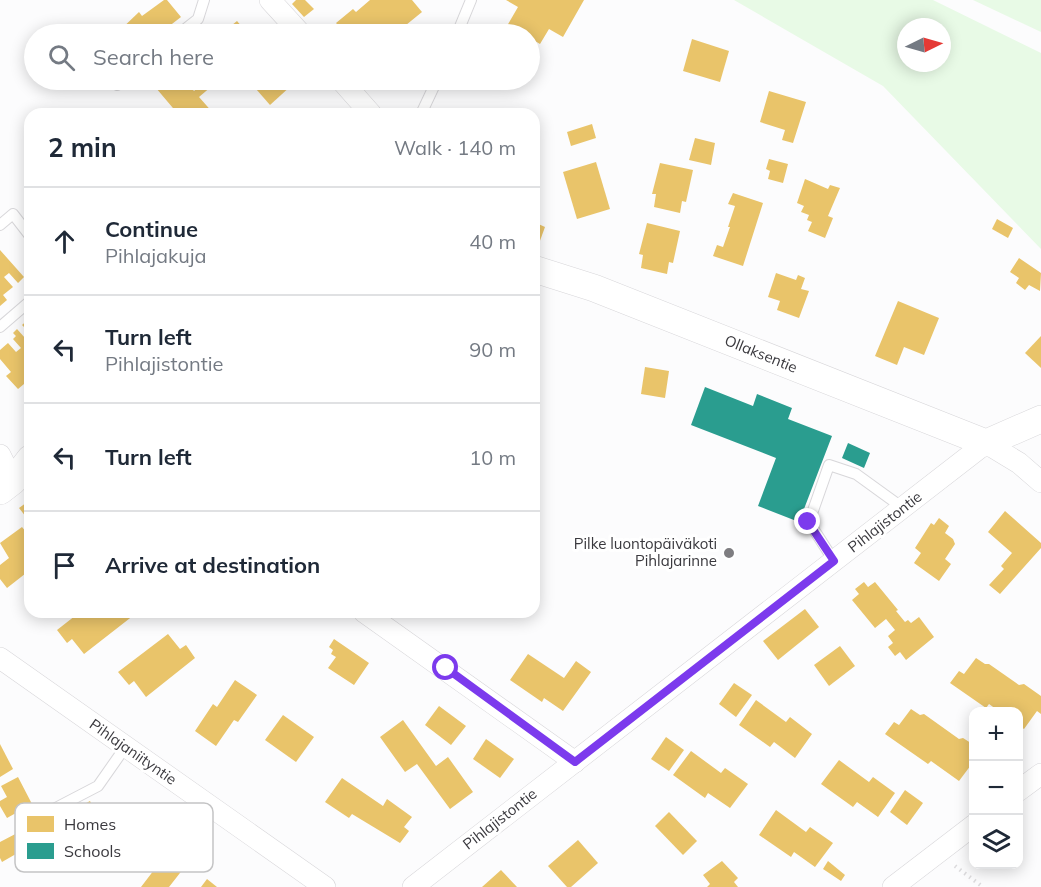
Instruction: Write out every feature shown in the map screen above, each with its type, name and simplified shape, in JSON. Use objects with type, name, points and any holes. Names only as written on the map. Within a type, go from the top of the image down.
[{"type":"street","points":[[270,0],[292,24]]},
{"type":"street","points":[[350,90],[366,108]]},
{"type":"street","name":"Ollaksentie","points":[[540,271],[594,288],[986,443]]},
{"type":"street","points":[[986,443],[1041,419]]},
{"type":"street","points":[[986,443],[1019,462],[1041,482]]},
{"type":"street","name":"Pihlajistontie","points":[[413,887],[986,443]]},
{"type":"street","points":[[0,455],[6,486]]},
{"type":"street","points":[[6,486],[24,466]]},
{"type":"street","points":[[372,618],[575,762]]},
{"type":"street","name":"Pihlajaniityntie","points":[[0,658],[206,803]]},
{"type":"street","points":[[1023,787],[1041,774]]},
{"type":"street","name":"Pihlajaniityntie","points":[[213,808],[325,887]]},
{"type":"street","points":[[893,887],[969,829]]},
{"type":"lane","points":[[192,24],[198,19],[204,0]]},
{"type":"lane","points":[[461,24],[471,0]]},
{"type":"lane","points":[[424,108],[432,90]]},
{"type":"lane","points":[[0,225],[13,214],[24,228]]},
{"type":"lane","points":[[0,327],[24,306]]},
{"type":"lane","points":[[834,561],[808,522],[829,465],[856,474],[903,508]]},
{"type":"lane","points":[[65,803],[98,786],[126,746]]},
{"type":"path","points":[[938,853],[983,887]]},
{"type":"green space","points":[[734,0],[933,0],[1041,53],[1041,249],[883,86]]},
{"type":"green space","points":[[973,0],[1041,0],[1041,32]]},
{"type":"building: Homes","points":[[167,0],[181,17],[172,24],[126,24],[139,12],[142,16]]},
{"type":"building: Homes","points":[[296,0],[305,0],[314,9],[304,17],[292,4]]},
{"type":"building: Homes","points":[[370,0],[412,0],[422,12],[407,24],[336,23],[353,9],[356,12]]},
{"type":"building: Homes","points":[[506,0],[584,0],[563,37],[549,29],[540,44],[540,24],[508,24],[518,7]]},
{"type":"building: Homes","points":[[692,39],[729,51],[720,82],[683,71]]},
{"type":"building: Homes","points":[[158,90],[207,90],[199,97],[209,108],[173,108]]},
{"type":"building: Homes","points":[[257,90],[286,90],[270,105]]},
{"type":"building: Homes","points":[[769,91],[806,102],[793,143],[782,140],[785,130],[760,122]]},
{"type":"building: Homes","points":[[592,124],[596,138],[571,146],[567,132]]},
{"type":"building: Homes","points":[[695,138],[715,143],[711,165],[689,160]]},
{"type":"building: Homes","points":[[769,159],[788,164],[783,183],[768,179],[770,171],[766,169]]},
{"type":"building: Homes","points":[[596,162],[610,209],[577,219],[563,172]]},
{"type":"building: Homes","points":[[660,163],[693,170],[686,202],[682,201],[680,213],[654,207],[656,194],[652,194]]},
{"type":"building: Homes","points":[[805,179],[828,189],[830,185],[840,188],[828,216],[833,218],[825,238],[808,231],[812,222],[807,220],[809,215],[801,212],[804,206],[797,203]]},
{"type":"building: Homes","points":[[733,193],[763,203],[743,266],[713,256],[717,245],[723,247],[730,227],[728,227],[735,206],[728,204]]},
{"type":"building: Homes","points":[[997,219],[1013,228],[1008,238],[992,229]]},
{"type":"building: Homes","points":[[647,223],[680,231],[673,263],[669,262],[667,274],[641,268],[643,255],[639,254]]},
{"type":"building: Homes","points":[[540,225],[545,227],[540,241]]},
{"type":"building: Homes","points":[[0,250],[24,277],[18,283],[9,273],[4,277],[13,287],[3,295],[7,300],[0,306]]},
{"type":"building: Homes","points":[[1019,258],[1041,273],[1040,291],[1029,285],[1025,290],[1016,283],[1019,278],[1010,272]]},
{"type":"building: Homes","points":[[776,273],[796,280],[798,275],[805,278],[801,289],[809,291],[799,318],[777,310],[780,301],[768,297]]},
{"type":"building: Homes","points":[[898,301],[939,318],[924,355],[904,347],[897,365],[875,356]]},
{"type":"building: Homes","points":[[17,329],[24,337],[24,384],[18,389],[6,376],[11,372],[0,359],[0,350],[8,343],[16,352],[21,348],[13,339],[16,336],[13,333]]},
{"type":"building: Homes","points":[[1041,336],[1041,368],[1025,353]]},
{"type":"building: Homes","points":[[645,367],[669,371],[665,398],[641,394]]},
{"type":"building: Homes","points":[[24,504],[24,514],[19,508]]},
{"type":"building: Homes","points":[[1005,511],[1041,543],[1041,548],[1000,594],[989,585],[1004,569],[1001,566],[1012,553],[988,532]]},
{"type":"building: Homes","points":[[939,518],[949,526],[945,533],[953,539],[955,544],[945,559],[951,564],[939,581],[914,563],[921,553],[915,548],[931,523],[934,525]]},
{"type":"building: Homes","points":[[22,527],[24,530],[24,575],[7,588],[0,579],[0,565],[9,558],[0,543]]},
{"type":"building: Homes","points":[[864,582],[868,587],[875,582],[905,622],[908,620],[911,623],[919,617],[934,637],[906,660],[900,652],[895,656],[888,647],[893,643],[888,636],[895,630],[886,619],[875,628],[852,600],[859,594],[855,589]]},
{"type":"building: Homes","points":[[805,609],[819,627],[778,660],[763,641]]},
{"type":"building: Homes","points":[[72,618],[130,618],[84,654],[72,639],[67,643],[57,630]]},
{"type":"building: Homes","points":[[168,634],[180,649],[186,645],[195,658],[146,697],[134,681],[129,685],[118,672]]},
{"type":"building: Homes","points":[[334,639],[369,663],[354,685],[328,668],[336,657],[331,654],[333,650],[329,647]]},
{"type":"building: Homes","points":[[840,646],[855,666],[829,686],[814,665]]},
{"type":"building: Homes","points":[[528,654],[564,678],[576,661],[591,672],[563,711],[544,698],[542,702],[510,680]]},
{"type":"building: Homes","points":[[976,658],[989,664],[1019,685],[1024,684],[1041,696],[1041,714],[1037,711],[1024,729],[1023,707],[993,707],[989,704],[985,707],[950,683],[959,671],[964,674]]},
{"type":"building: Homes","points":[[235,680],[257,695],[238,722],[234,720],[216,746],[195,731],[213,704],[217,707]]},
{"type":"building: Homes","points":[[734,683],[752,695],[736,717],[719,704]]},
{"type":"building: Homes","points":[[756,700],[786,722],[790,717],[812,734],[795,758],[774,742],[770,747],[739,725]]},
{"type":"building: Homes","points":[[439,706],[466,726],[451,745],[425,725]]},
{"type":"building: Homes","points":[[911,709],[920,715],[924,714],[959,739],[963,738],[969,742],[969,768],[959,781],[931,761],[928,764],[885,734],[894,722],[899,725]]},
{"type":"building: Homes","points":[[283,715],[314,737],[296,762],[265,740]]},
{"type":"building: Homes","points":[[403,720],[436,766],[448,757],[473,792],[450,809],[417,764],[405,772],[380,737]]},
{"type":"building: Homes","points":[[666,737],[684,750],[669,771],[651,759]]},
{"type":"building: Homes","points":[[486,739],[514,759],[500,778],[473,759]]},
{"type":"building: Homes","points":[[0,744],[13,769],[0,777]]},
{"type":"building: Homes","points":[[691,751],[721,773],[725,768],[748,784],[730,808],[708,793],[705,798],[673,775]]},
{"type":"building: Homes","points":[[839,760],[869,782],[873,777],[895,793],[878,817],[857,802],[853,807],[821,784]]},
{"type":"building: Homes","points":[[18,777],[31,803],[15,803],[15,814],[7,818],[0,806],[0,801],[7,797],[1,786]]},
{"type":"building: Homes","points":[[342,778],[383,806],[387,799],[412,817],[404,827],[409,831],[400,843],[352,814],[349,818],[325,802]]},
{"type":"building: Homes","points":[[905,790],[923,803],[907,825],[890,812]]},
{"type":"building: Homes","points":[[776,810],[806,832],[810,827],[833,843],[815,867],[794,852],[791,857],[759,835]]},
{"type":"building: Homes","points":[[669,812],[697,841],[683,855],[655,826]]},
{"type":"building: Homes","points":[[15,834],[15,855],[2,862],[0,858],[0,842]]},
{"type":"building: Homes","points":[[578,840],[598,863],[571,887],[567,887],[548,866]]},
{"type":"building: Homes","points":[[722,861],[738,878],[734,882],[738,887],[707,887],[710,884],[703,875]]},
{"type":"building: Homes","points":[[828,861],[845,875],[841,881],[823,869]]},
{"type":"building: Homes","points":[[501,870],[517,887],[482,887]]},
{"type":"building: Homes","points":[[152,872],[181,872],[169,887],[141,887]]},
{"type":"building: Homes","points":[[207,879],[217,887],[201,887]]},
{"type":"building: Schools","points":[[705,387],[753,406],[757,394],[792,408],[788,419],[832,436],[799,522],[758,506],[776,458],[691,425]]},
{"type":"building: Schools","points":[[848,443],[870,453],[864,468],[842,458]]},
{"type":"place","name":"Pilke luontopäiväkoti Pihlajarinne","points":[[729,553]]},
{"type":"route","points":[[446,668],[575,762],[834,561],[808,522]]}]
